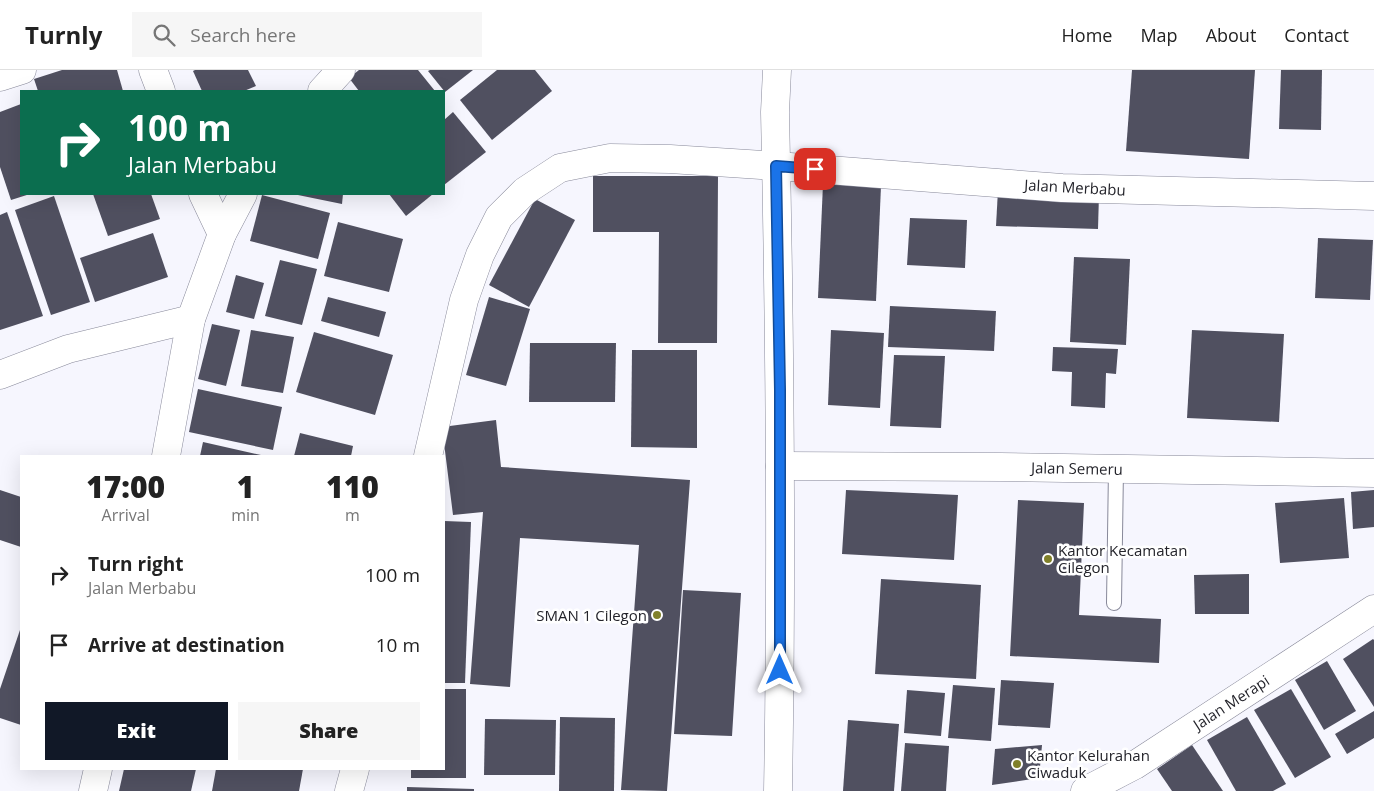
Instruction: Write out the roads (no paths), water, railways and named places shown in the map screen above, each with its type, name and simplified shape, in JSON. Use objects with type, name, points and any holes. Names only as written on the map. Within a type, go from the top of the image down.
[{"type":"street","points":[[0,77],[22,70]]},
{"type":"street","points":[[152,70],[161,90]]},
{"type":"street","points":[[323,90],[341,70]]},
{"type":"street","points":[[777,70],[775,112],[780,466],[778,791]]},
{"type":"street","name":"Jalan Merbabu","points":[[428,455],[464,300],[480,255],[499,217],[526,191],[560,168],[610,158],[670,159],[1062,188],[1374,196]]},
{"type":"street","points":[[204,195],[222,234]]},
{"type":"street","points":[[166,455],[191,319],[222,234],[242,195]]},
{"type":"street","points":[[0,375],[68,349],[191,319]]},
{"type":"street","name":"Jalan Semeru","points":[[780,466],[1000,467],[1374,473]]},
{"type":"street","name":"Jalan Merapi","points":[[1085,791],[1135,764],[1374,609]]},
{"type":"street","points":[[93,791],[98,770]]},
{"type":"street","points":[[349,791],[355,770]]},
{"type":"lane","points":[[1114,603],[1116,469]]},
{"type":"place","name":"Kantor Kecamatan Cilegon","points":[[1048,559]]},
{"type":"place","name":"SMAN 1 Cilegon","points":[[657,615]]},
{"type":"place","name":"Kantor Kelurahan Ciwaduk","points":[[1017,764]]}]
